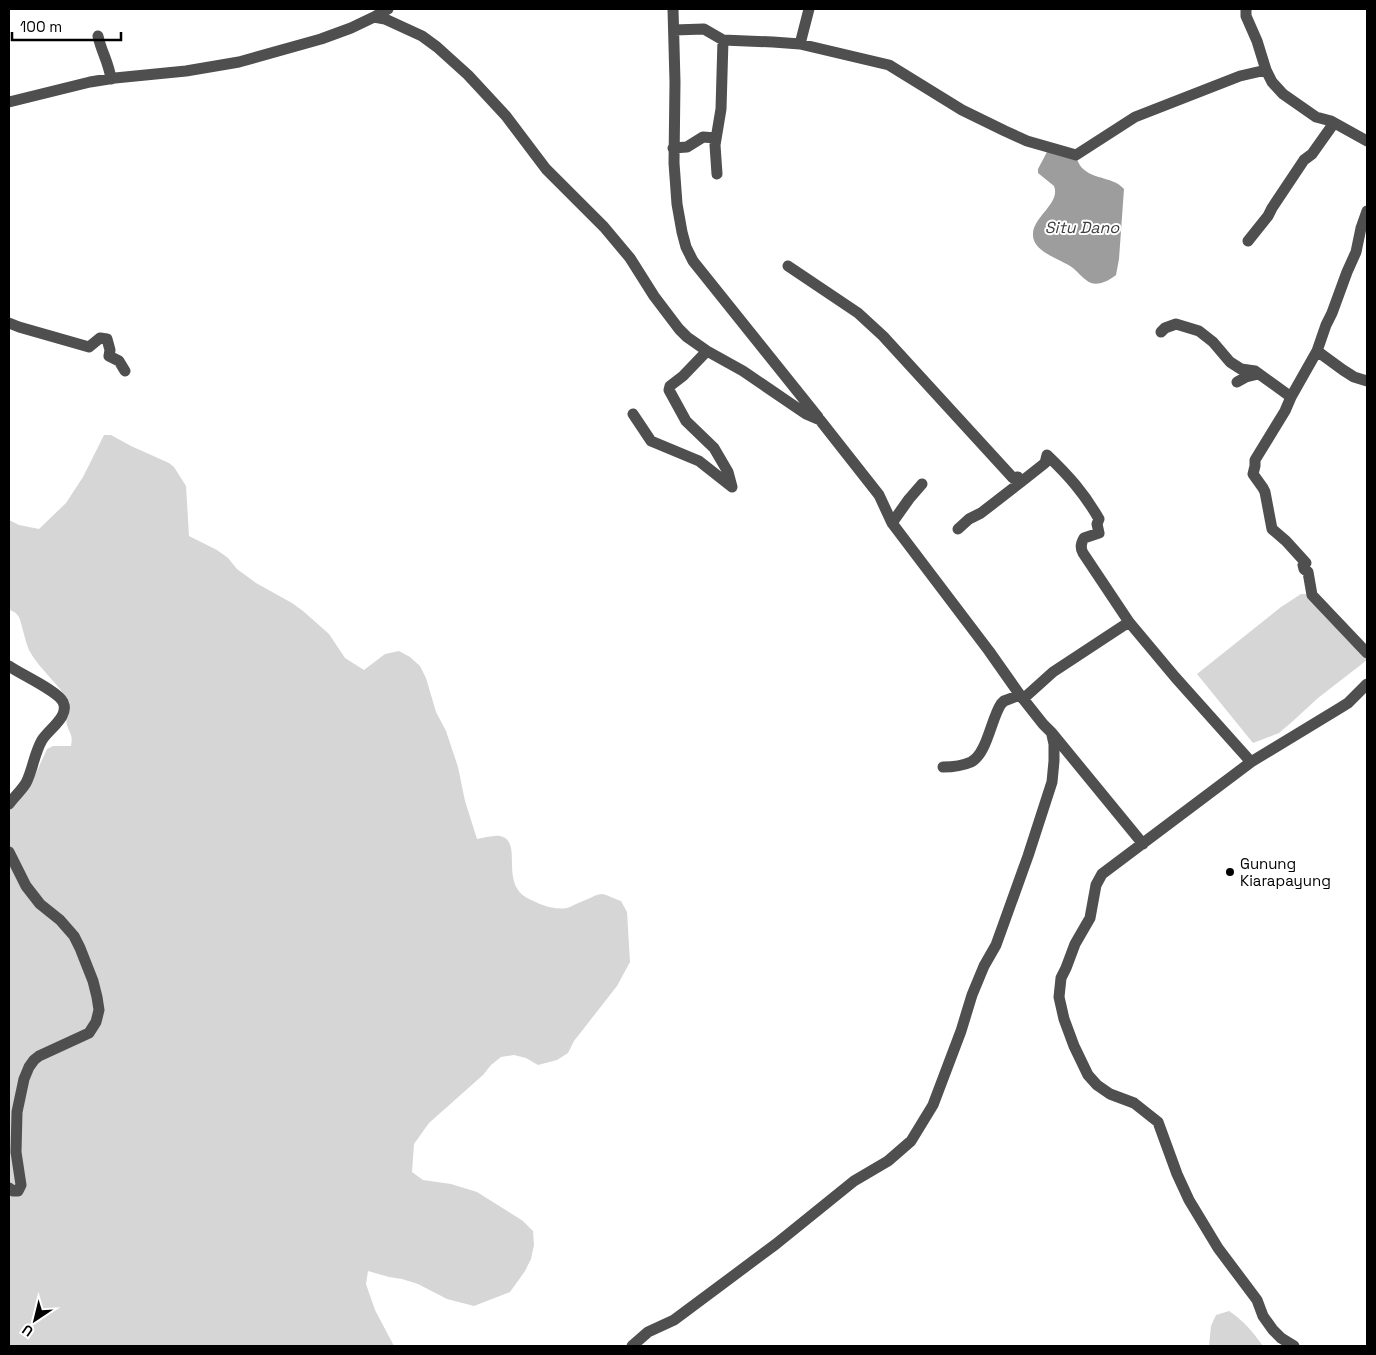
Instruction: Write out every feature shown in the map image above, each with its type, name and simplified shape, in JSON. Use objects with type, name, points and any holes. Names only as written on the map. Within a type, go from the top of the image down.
[{"type":"street","points":[[9,102],[90,82],[127,76],[186,71],[239,62],[321,39],[351,28],[388,9]]},
{"type":"street","points":[[673,9],[676,82],[674,148],[677,204],[682,232],[689,254],[879,495],[892,523],[989,650],[1022,697],[1143,844]]},
{"type":"street","points":[[800,44],[809,9]]},
{"type":"street","points":[[1246,9],[1246,16],[1272,82],[1283,94],[1316,117],[1331,121],[1367,141]]},
{"type":"street","points":[[374,17],[384,18],[422,36],[468,75],[506,116],[546,169],[604,227],[630,258],[654,296],[687,337],[707,351],[743,371],[806,414],[820,420]]},
{"type":"street","points":[[674,30],[704,29],[723,40],[800,44],[889,65],[962,110],[1005,131],[1027,141],[1076,155],[1135,117],[1240,76],[1266,70]]},
{"type":"street","points":[[98,36],[111,79]]},
{"type":"street","points":[[717,174],[715,152],[721,109],[723,40]]},
{"type":"street","points":[[1248,241],[1268,216],[1304,160],[1312,154],[1334,124]]},
{"type":"street","points":[[674,148],[687,147],[703,137],[716,138]]},
{"type":"street","points":[[1367,211],[1356,252],[1317,351],[1285,411],[1255,460],[1256,466],[1252,474],[1265,492],[1272,529],[1286,541],[1306,564],[1303,565],[1304,569],[1308,572],[1312,595],[1367,652]]},
{"type":"street","points":[[788,266],[858,313],[883,336],[1013,478],[1018,477],[1021,482]]},
{"type":"street","points":[[9,322],[19,327],[89,347],[100,338],[107,339],[110,350],[109,356],[119,361],[125,371]]},
{"type":"street","points":[[1161,332],[1165,328],[1176,324],[1198,331],[1214,342],[1230,362],[1241,369],[1255,371],[1291,397]]},
{"type":"street","points":[[633,414],[651,441],[699,460],[732,487],[728,472],[714,448],[686,421],[669,390],[670,386],[683,376],[707,351]]},
{"type":"street","points":[[1317,351],[1354,377],[1367,381]]},
{"type":"street","points":[[1237,382],[1258,374]]},
{"type":"street","points":[[958,528],[972,517],[982,514],[1044,463],[1047,455],[1079,488],[1099,519],[1097,524],[1099,532],[1084,538],[1081,550],[1128,622],[1251,762]]},
{"type":"street","points":[[892,523],[922,484]]},
{"type":"street","points":[[943,767],[963,765],[976,759],[982,751],[1001,704],[1004,701],[1022,697],[1053,672],[1128,622]]},
{"type":"street","points":[[9,666],[44,686],[63,701],[64,707],[62,717],[43,739],[36,751],[24,787],[9,804]]},
{"type":"street","points":[[1294,1346],[1281,1338],[1273,1330],[1263,1316],[1257,1300],[1218,1248],[1189,1200],[1158,1122],[1134,1103],[1110,1094],[1088,1076],[1064,1018],[1059,997],[1061,978],[1075,944],[1090,918],[1097,881],[1102,874],[1251,762],[1348,703],[1367,684]]},
{"type":"street","points":[[632,1346],[648,1332],[674,1320],[769,1249],[854,1181],[888,1160],[911,1141],[933,1105],[961,1031],[972,995],[984,966],[996,945],[1051,788],[1054,769],[1052,733]]},
{"type":"street","points":[[9,852],[26,886],[40,904],[60,920],[74,936],[93,981],[99,1010],[96,1022],[89,1033],[39,1056],[29,1067],[24,1079],[17,1112],[16,1152],[22,1184],[18,1191],[13,1191],[9,1188]]},
{"type":"shaded area","points":[[104,435],[111,435],[174,467],[186,486],[189,536],[217,550],[228,558],[237,569],[256,583],[303,611],[329,634],[345,658],[364,670],[385,654],[399,651],[410,657],[420,666],[458,767],[465,801],[477,839],[500,836],[507,839],[512,854],[514,882],[519,891],[537,903],[559,909],[570,907],[602,894],[621,901],[627,912],[630,962],[617,986],[574,1041],[568,1053],[557,1060],[538,1065],[526,1058],[514,1055],[501,1057],[429,1123],[414,1144],[412,1172],[423,1180],[451,1184],[477,1192],[523,1221],[533,1231],[534,1245],[531,1259],[525,1271],[510,1292],[474,1306],[447,1299],[418,1284],[368,1271],[366,1284],[375,1310],[394,1346],[9,1346],[9,807],[18,801],[36,773],[47,749],[53,746],[71,746],[72,739],[66,720],[70,703],[33,657],[28,647],[21,621],[15,612],[9,610],[9,520],[19,525],[39,529],[66,503],[83,477]]},
{"type":"shaded area","points":[[1301,594],[1306,594],[1367,660],[1318,698],[1279,733],[1253,743],[1197,674],[1281,607]]},
{"type":"shaded area","points":[[1229,1311],[1248,1327],[1263,1346],[1209,1346],[1211,1326],[1216,1315]]},
{"type":"water","name":"Situ Dano","points":[[1048,150],[1077,159],[1084,170],[1095,176],[1113,181],[1124,189],[1119,259],[1116,275],[1111,279],[1097,284],[1088,282],[1073,268],[1042,250],[1034,240],[1034,228],[1054,198],[1055,192],[1054,186],[1038,173],[1038,169]]},
{"type":"place","name":"Gunung Kiarapayung","points":[[1230,872]]}]
